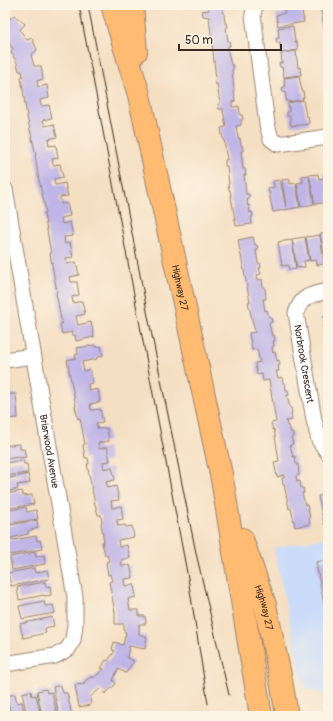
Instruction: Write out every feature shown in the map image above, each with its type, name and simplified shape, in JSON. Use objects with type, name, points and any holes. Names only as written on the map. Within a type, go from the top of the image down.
[{"type":"main road","name":"Highway 27","points":[[112,5],[139,95],[222,479],[261,716]]},
{"type":"main road","name":"Highway 27","points":[[132,5],[139,95]]},
{"type":"main road","name":"Highway 27","points":[[222,479],[265,604],[281,680],[286,716]]},
{"type":"street","points":[[255,5],[253,15],[267,124],[271,139],[278,144],[328,137]]},
{"type":"street","name":"Briarwood Avenue","points":[[5,664],[55,656],[68,649],[73,640],[75,626],[75,597],[6,195]]},
{"type":"street","name":"Norbrook Crescent","points":[[328,291],[311,295],[299,303],[296,313],[314,420],[319,440],[328,453]]},
{"type":"street","points":[[5,360],[33,356]]},
{"type":"shaded area","points":[[328,537],[328,695],[306,689],[302,680],[274,548]]},
{"type":"building","points":[[208,5],[223,5],[225,23],[227,23],[228,27],[226,28],[230,46],[228,46],[228,52],[231,65],[233,65],[232,70],[235,101],[232,102],[232,107],[239,106],[240,115],[242,115],[243,119],[241,120],[241,125],[236,126],[238,138],[240,138],[243,151],[241,151],[243,169],[245,169],[246,175],[244,175],[246,194],[249,194],[249,199],[247,200],[250,213],[252,212],[252,224],[236,226],[228,184],[227,166],[225,166],[225,160],[227,160],[221,128],[226,127],[223,109],[219,109],[218,104],[220,103],[215,79],[209,17],[203,16],[202,11],[209,10]]},
{"type":"building","points":[[284,5],[301,5],[304,22],[278,26],[276,15],[285,13]]},
{"type":"building","points":[[320,5],[328,5],[328,44],[327,44]]},
{"type":"building","points":[[5,15],[10,19],[14,15],[25,24],[20,30],[27,40],[32,38],[37,50],[31,55],[34,66],[41,66],[43,79],[37,81],[38,87],[47,85],[49,98],[40,100],[41,106],[49,105],[52,118],[43,120],[45,126],[54,124],[57,137],[48,139],[49,146],[56,145],[58,158],[52,159],[53,165],[60,164],[63,177],[54,179],[55,185],[65,183],[68,196],[60,197],[61,204],[67,203],[70,216],[61,218],[62,224],[70,222],[73,236],[64,237],[65,244],[70,242],[73,257],[66,258],[67,264],[76,262],[79,275],[70,277],[71,282],[77,282],[79,295],[72,297],[73,303],[82,301],[85,314],[76,316],[78,325],[91,322],[94,337],[76,341],[75,335],[72,335],[72,332],[62,334],[60,325],[62,324],[44,213],[46,212],[38,175],[36,155],[27,117],[21,77],[23,76],[22,71],[19,71],[17,63],[11,52],[13,50],[5,39]]},
{"type":"building","points":[[293,26],[295,42],[297,42],[298,50],[281,53],[280,43],[277,43],[276,39],[279,38],[278,28]]},
{"type":"building","points":[[296,51],[298,68],[300,67],[301,75],[284,77],[282,67],[280,67],[279,63],[282,63],[281,53]]},
{"type":"building","points":[[299,76],[304,98],[302,98],[303,100],[287,102],[285,92],[283,92],[282,88],[285,87],[284,78]]},
{"type":"building","points":[[303,100],[309,124],[291,126],[290,116],[287,116],[287,112],[289,112],[288,103]]},
{"type":"building","points":[[328,172],[328,202],[315,204],[309,175],[318,174],[319,179],[324,178],[326,186],[324,173]]},
{"type":"building","points":[[309,175],[314,204],[301,207],[297,183],[303,182],[302,176]]},
{"type":"building","points":[[290,179],[290,184],[296,183],[300,207],[273,212],[268,188],[274,187],[273,181],[280,180],[286,207],[282,180]]},
{"type":"building","points":[[328,233],[328,257],[325,258],[320,234]]},
{"type":"building","points":[[320,235],[324,264],[317,265],[316,260],[310,261],[306,237]]},
{"type":"building","points":[[253,237],[255,245],[257,245],[258,250],[256,250],[258,263],[260,263],[261,268],[259,268],[261,274],[257,275],[258,280],[262,279],[263,287],[265,287],[266,299],[263,299],[265,311],[267,310],[272,322],[269,323],[272,336],[274,335],[275,341],[273,341],[274,346],[272,347],[273,353],[275,352],[277,361],[279,360],[280,365],[278,366],[279,371],[276,371],[278,378],[282,377],[283,383],[285,383],[286,390],[288,390],[289,395],[287,395],[292,413],[292,420],[286,421],[291,433],[293,433],[293,437],[291,438],[293,444],[290,445],[293,457],[295,456],[296,464],[298,464],[299,475],[296,476],[297,482],[300,481],[301,488],[303,488],[304,493],[302,493],[310,517],[310,524],[295,527],[291,508],[289,509],[284,484],[283,485],[282,478],[284,478],[284,475],[277,477],[274,462],[279,461],[274,429],[273,430],[271,423],[276,422],[269,380],[263,381],[262,374],[257,375],[255,363],[260,362],[257,349],[252,350],[249,333],[255,332],[248,302],[250,302],[238,240]]},
{"type":"building","points":[[305,237],[309,260],[304,261],[305,267],[297,268],[292,239]]},
{"type":"building","points":[[292,240],[296,269],[289,270],[288,265],[282,266],[278,242]]},
{"type":"building","points":[[328,315],[328,333],[326,333],[323,326],[325,325],[323,316]]},
{"type":"building","points":[[95,345],[95,347],[101,346],[103,356],[97,357],[97,359],[82,362],[84,371],[90,369],[93,383],[88,384],[89,391],[98,389],[100,402],[90,404],[91,410],[100,409],[103,422],[96,423],[98,429],[107,428],[109,441],[98,443],[99,449],[107,447],[110,461],[103,462],[104,469],[112,467],[115,480],[106,482],[108,488],[116,486],[119,500],[111,501],[112,508],[121,506],[123,519],[117,520],[118,526],[132,526],[134,537],[118,540],[119,547],[127,545],[130,558],[121,560],[122,566],[130,565],[133,578],[124,579],[125,586],[134,584],[136,597],[128,599],[130,610],[139,610],[139,616],[145,616],[146,624],[139,624],[139,634],[147,637],[145,649],[129,646],[127,658],[134,661],[126,673],[118,669],[113,680],[116,684],[105,694],[100,689],[90,697],[91,705],[79,707],[75,685],[85,684],[84,682],[92,676],[93,678],[104,669],[101,668],[106,660],[108,661],[115,651],[112,650],[114,642],[123,645],[126,632],[124,632],[124,624],[115,624],[115,612],[109,582],[112,581],[110,574],[108,575],[106,562],[109,561],[107,555],[105,555],[102,542],[104,542],[101,515],[98,515],[95,504],[87,464],[89,464],[88,458],[85,458],[83,445],[85,444],[80,418],[78,419],[75,406],[67,360],[76,358],[75,355],[78,354],[77,348]]},
{"type":"building","points":[[5,394],[16,394],[18,418],[5,419]]},
{"type":"building","points":[[20,444],[20,449],[24,449],[26,457],[5,459],[5,446]]},
{"type":"building","points":[[23,460],[24,464],[27,464],[28,473],[5,476],[5,463]]},
{"type":"building","points":[[28,474],[30,483],[17,485],[18,489],[5,492],[5,479]]},
{"type":"building","points":[[22,491],[23,496],[32,495],[34,504],[5,509],[5,494]]},
{"type":"building","points":[[327,494],[328,523],[324,524],[318,496]]},
{"type":"building","points":[[26,507],[27,512],[36,510],[38,519],[5,524],[5,511]]},
{"type":"building","points":[[37,520],[38,528],[28,531],[28,534],[7,539],[5,526]]},
{"type":"building","points":[[36,536],[37,541],[40,540],[42,549],[10,555],[7,541]]},
{"type":"building","points":[[35,552],[36,557],[44,555],[45,564],[12,570],[10,557]]},
{"type":"building","points":[[328,560],[328,620],[327,620],[316,562]]},
{"type":"building","points":[[34,568],[35,573],[47,570],[49,579],[11,586],[8,573]]},
{"type":"building","points":[[45,582],[46,587],[50,586],[51,595],[19,600],[17,587]]},
{"type":"building","points":[[44,601],[45,606],[53,605],[55,613],[22,619],[19,606]]},
{"type":"building","points":[[52,617],[54,626],[45,628],[46,633],[23,638],[20,624]]},
{"type":"building","points":[[61,685],[63,693],[67,693],[72,716],[59,716],[53,687]]},
{"type":"building","points":[[46,689],[47,693],[52,692],[57,715],[42,716],[37,691]]},
{"type":"building","points":[[31,691],[32,696],[36,695],[41,716],[27,716],[22,693]]},
{"type":"building","points":[[15,694],[17,703],[22,702],[25,716],[11,716],[7,696]]},
{"type":"building","points":[[5,705],[7,705],[9,716],[5,716]]},
{"type":"tram line","points":[[79,5],[188,578],[208,704]]},
{"type":"tram line","points":[[88,5],[147,311],[196,553],[229,695]]}]
